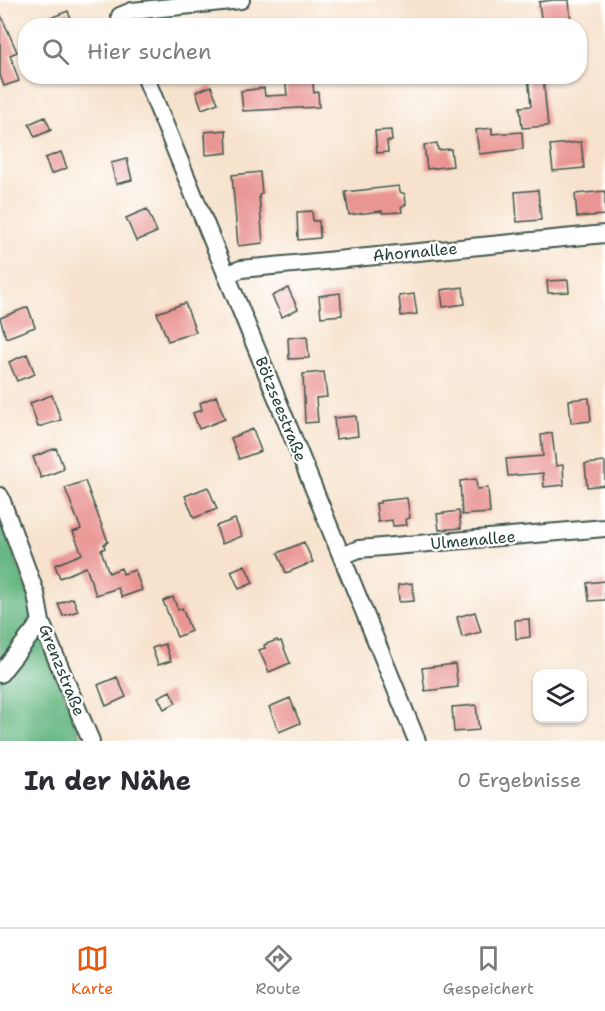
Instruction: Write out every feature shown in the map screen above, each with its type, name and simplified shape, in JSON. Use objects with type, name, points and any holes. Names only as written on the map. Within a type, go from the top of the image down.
[{"type":"street","points":[[114,0],[121,18]]},
{"type":"street","points":[[125,18],[132,11],[241,0]]},
{"type":"street","name":"Bötzseestraße","points":[[148,84],[417,741]]},
{"type":"street","name":"Ahornallee","points":[[226,274],[240,269],[605,234]]},
{"type":"street","name":"Grenzstraße","points":[[0,496],[36,594],[41,622],[91,741]]},
{"type":"street","name":"Ulmenallee","points":[[342,556],[359,549],[605,528]]},
{"type":"street","points":[[0,674],[41,622]]},
{"type":"green space","points":[[0,520],[12,549],[82,741],[0,741]]},
{"type":"building","points":[[569,0],[571,18],[541,18],[539,2]]},
{"type":"building","points":[[68,11],[70,18],[50,18]]},
{"type":"building","points":[[0,13],[17,52],[10,55],[18,81],[4,86],[0,75]]},
{"type":"building","points":[[286,84],[313,84],[314,93],[318,92],[319,107],[243,111],[241,91],[264,88],[265,96],[287,95]]},
{"type":"building","points":[[529,84],[544,84],[548,126],[522,128],[520,107],[531,106]]},
{"type":"building","points":[[211,86],[218,103],[202,109],[196,92]]},
{"type":"building","points":[[45,117],[51,130],[35,137],[29,124]]},
{"type":"building","points":[[492,128],[492,134],[522,132],[523,149],[479,154],[476,130]]},
{"type":"building","points":[[226,130],[227,153],[206,155],[205,132]]},
{"type":"building","points":[[391,130],[392,141],[387,141],[388,152],[377,153],[375,131]]},
{"type":"building","points":[[581,142],[584,168],[553,171],[550,145]]},
{"type":"building","points":[[437,143],[438,150],[451,149],[453,166],[427,169],[424,145]]},
{"type":"building","points":[[61,152],[67,168],[51,174],[45,158]]},
{"type":"building","points":[[127,159],[132,180],[116,184],[111,163]]},
{"type":"building","points":[[260,172],[262,194],[259,195],[263,243],[238,246],[232,175]]},
{"type":"building","points":[[399,186],[400,192],[405,194],[406,204],[401,207],[402,212],[382,213],[382,211],[349,215],[345,192]]},
{"type":"building","points":[[538,190],[541,220],[517,222],[515,192]]},
{"type":"building","points":[[605,191],[605,215],[577,217],[575,194]]},
{"type":"building","points":[[147,209],[157,232],[136,241],[126,218]]},
{"type":"building","points":[[312,211],[313,221],[319,221],[320,238],[298,240],[297,212]]},
{"type":"building","points":[[568,280],[569,292],[548,293],[547,281]]},
{"type":"building","points":[[463,287],[465,304],[443,307],[441,290]]},
{"type":"building","points":[[288,288],[298,309],[282,317],[272,296]]},
{"type":"building","points":[[340,293],[342,315],[321,317],[319,296]]},
{"type":"building","points":[[414,294],[417,314],[401,316],[399,296]]},
{"type":"building","points":[[185,303],[196,332],[168,341],[157,313]]},
{"type":"building","points":[[28,307],[35,327],[6,338],[0,318]]},
{"type":"building","points":[[307,336],[309,358],[289,359],[288,338]]},
{"type":"building","points":[[27,354],[35,374],[17,381],[9,362]]},
{"type":"building","points":[[324,372],[327,397],[316,398],[318,422],[305,423],[303,374]]},
{"type":"building","points":[[52,395],[61,420],[38,427],[30,403]]},
{"type":"building","points":[[216,396],[225,419],[199,429],[193,413],[202,410],[200,403]]},
{"type":"building","points":[[589,398],[591,421],[571,423],[569,400]]},
{"type":"building","points":[[356,416],[358,436],[336,439],[334,418]]},
{"type":"building","points":[[253,429],[261,451],[239,459],[231,438]]},
{"type":"building","points":[[552,433],[556,466],[563,465],[564,485],[544,487],[543,473],[508,476],[506,459],[543,456],[541,435]]},
{"type":"building","points":[[56,448],[64,469],[41,478],[33,457]]},
{"type":"building","points":[[605,462],[605,485],[587,487],[585,464]]},
{"type":"building","points":[[476,479],[477,489],[488,488],[490,513],[462,515],[460,481]]},
{"type":"building","points":[[85,481],[108,542],[101,550],[109,573],[121,568],[123,574],[135,570],[142,590],[122,597],[118,588],[96,595],[86,567],[60,578],[55,565],[82,554],[73,532],[81,529],[65,488]]},
{"type":"building","points":[[208,487],[217,509],[194,518],[185,496]]},
{"type":"building","points":[[407,498],[410,518],[406,519],[407,525],[393,526],[392,520],[378,522],[376,503]]},
{"type":"building","points":[[459,511],[461,528],[439,530],[437,514]]},
{"type":"building","points":[[235,519],[242,536],[222,544],[216,526]]},
{"type":"building","points":[[304,542],[313,562],[286,573],[278,553]]},
{"type":"building","points":[[245,565],[253,583],[239,589],[231,571]]},
{"type":"building","points":[[605,581],[605,600],[589,601],[587,583]]},
{"type":"building","points":[[412,583],[414,601],[399,602],[398,585]]},
{"type":"building","points":[[173,597],[178,610],[182,608],[191,631],[177,637],[163,601]]},
{"type":"building","points":[[73,598],[78,611],[63,616],[58,604]]},
{"type":"building","points":[[475,612],[481,632],[462,637],[457,617]]},
{"type":"building","points":[[529,619],[530,637],[516,639],[515,620]]},
{"type":"building","points":[[277,640],[281,641],[290,663],[269,672],[259,650],[265,648],[264,645]]},
{"type":"building","points":[[165,644],[171,661],[158,665],[152,648]]},
{"type":"building","points":[[455,664],[458,687],[425,691],[422,668]]},
{"type":"building","points":[[117,677],[126,697],[106,706],[98,685]]},
{"type":"building","points":[[170,691],[176,703],[164,709],[158,697]]},
{"type":"building","points":[[290,698],[300,723],[279,732],[269,707]]},
{"type":"building","points":[[476,705],[479,730],[454,732],[452,707]]}]
